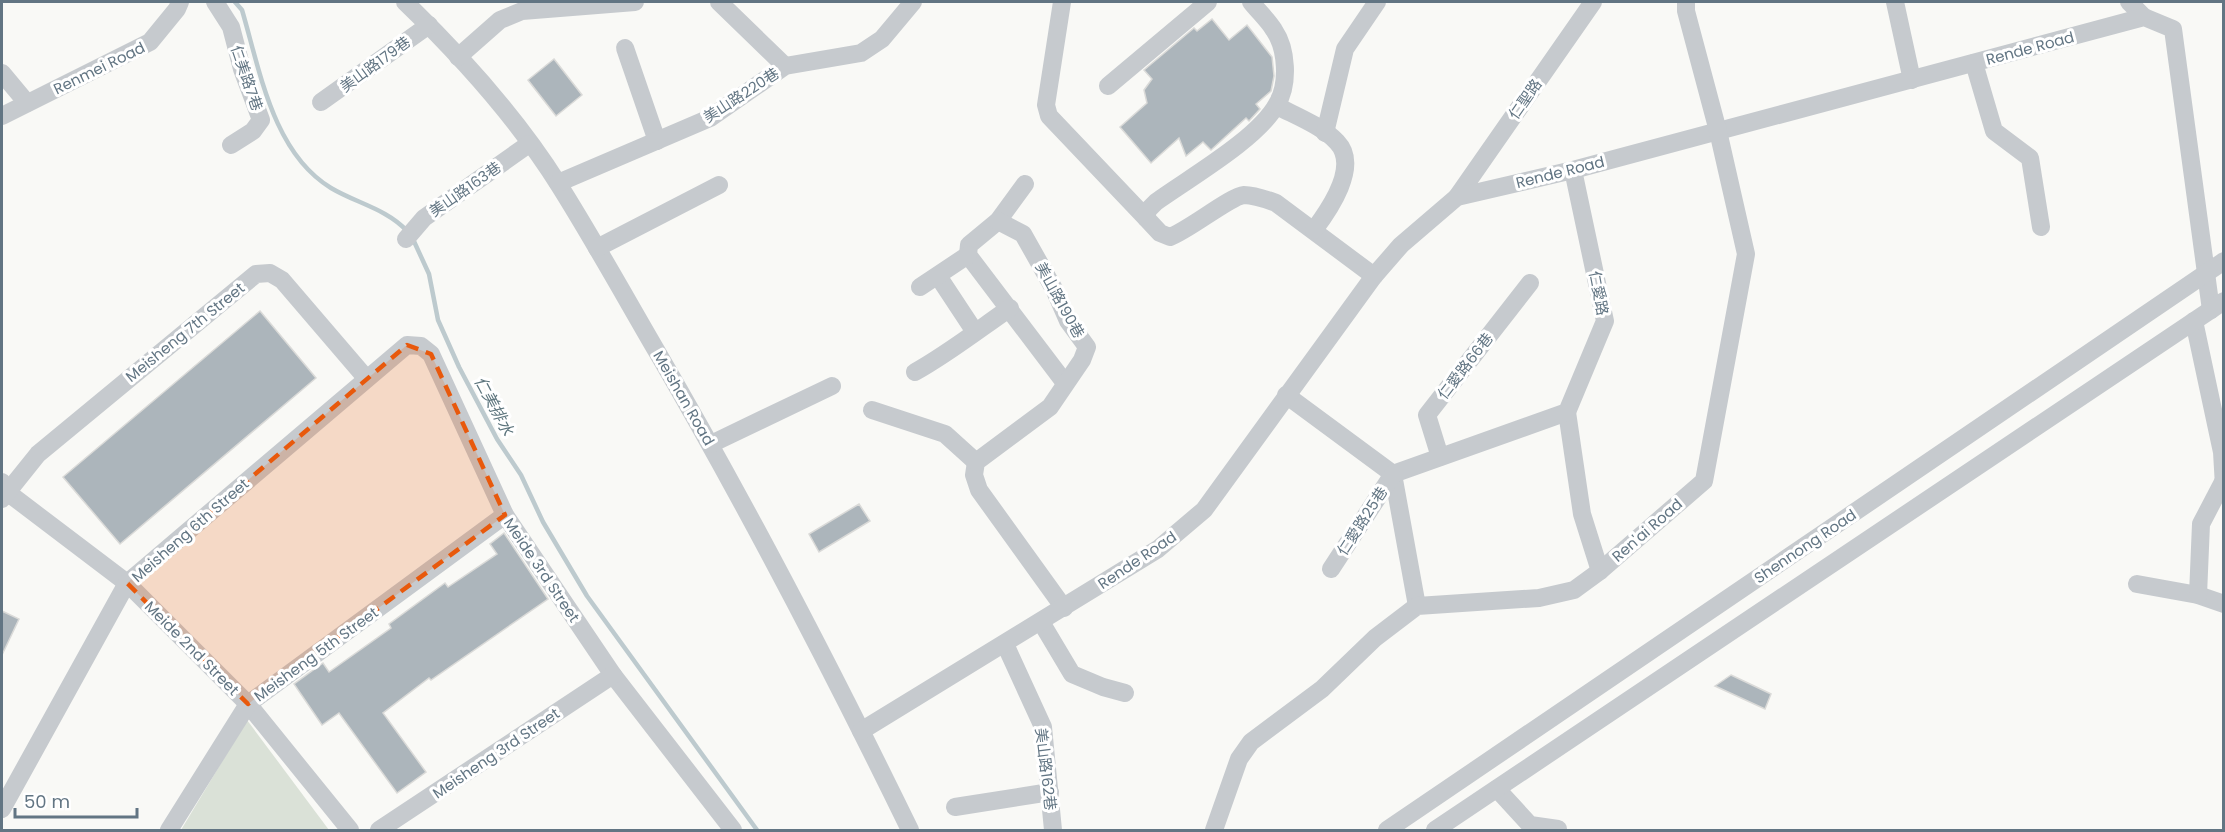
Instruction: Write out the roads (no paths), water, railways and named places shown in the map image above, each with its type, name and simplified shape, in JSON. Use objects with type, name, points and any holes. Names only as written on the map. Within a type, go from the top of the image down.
[{"type":"street","name":"Renmei Road","points":[[2,116],[150,42],[180,2]]},
{"type":"street","name":"仁美路7巷","points":[[214,2],[231,27],[242,69],[261,120],[253,131],[231,145]]},
{"type":"street","name":"Meishan Road","points":[[405,2],[492,94],[558,183],[711,444],[861,731],[910,831]]},
{"type":"street","points":[[458,57],[500,20],[522,11],[635,2]]},
{"type":"street","points":[[719,2],[785,66]]},
{"type":"street","name":"美山路220巷","points":[[558,183],[710,118],[785,66],[861,53],[882,39],[913,2]]},
{"type":"street","points":[[1062,2],[1046,105],[1049,116],[1160,233],[1170,237],[1186,232],[1241,195],[1259,197],[1276,203],[1374,276]]},
{"type":"street","points":[[1108,86],[1208,2]]},
{"type":"street","points":[[1146,218],[1148,210],[1156,202],[1244,139],[1277,106],[1284,90],[1284,58],[1275,31],[1251,2]]},
{"type":"street","points":[[1325,133],[1345,49],[1377,2]]},
{"type":"street","name":"仁聖路","points":[[1457,197],[1593,2]]},
{"type":"street","name":"Ren'ai Road","points":[[1417,606],[1539,598],[1574,590],[1600,571],[1704,481],[1746,254],[1718,131],[1686,11],[1686,2]]},
{"type":"street","points":[[1895,2],[1912,80]]},
{"type":"street","points":[[2130,2],[2144,17],[2173,29],[2206,273],[2217,305]]},
{"type":"street","name":"Rende Road","points":[[861,731],[1158,549],[1204,510],[1374,276],[1407,239],[1457,197],[1573,170],[2144,17]]},
{"type":"street","name":"美山路179巷","points":[[321,102],[429,25]]},
{"type":"street","points":[[625,48],[657,141]]},
{"type":"street","points":[[1974,63],[1994,131],[2030,158],[2041,226]]},
{"type":"street","points":[[2,73],[27,103]]},
{"type":"street","points":[[1277,106],[1325,133],[1338,143],[1344,156],[1344,173],[1335,201],[1314,230]]},
{"type":"street","name":"美山路163巷","points":[[410,234],[424,218],[530,144]]},
{"type":"street","name":"仁愛路","points":[[1567,412],[1605,321],[1573,170]]},
{"type":"street","points":[[1025,184],[998,220],[969,245],[969,255],[1065,383]]},
{"type":"street","points":[[597,248],[719,185]]},
{"type":"street","name":"美山路190巷","points":[[976,462],[1050,407],[1082,360],[1086,347],[1068,321],[1054,289],[1023,234],[998,220]]},
{"type":"street","points":[[920,287],[969,255]]},
{"type":"street","name":"Shennong Road","points":[[1387,831],[2223,261]]},
{"type":"street","name":"Meisheng 7th Street","points":[[3,491],[38,454],[256,274],[270,273],[282,280],[366,378]]},
{"type":"street","points":[[938,276],[975,332]]},
{"type":"street","name":"仁愛路66巷","points":[[1440,457],[1427,416],[1530,283]]},
{"type":"street","name":"Shennong Road","points":[[1435,831],[2217,305]]},
{"type":"street","points":[[915,372],[956,349],[975,332],[1010,309]]},
{"type":"street","points":[[2194,321],[2222,452],[2223,483],[2201,524],[2198,595]]},
{"type":"street","name":"Meide 3rd Street","points":[[366,378],[407,345],[420,346],[432,354],[505,515],[613,675],[725,828]]},
{"type":"street","name":"Meisheng 6th Street","points":[[2,809],[127,583],[366,378]]},
{"type":"street","points":[[711,444],[832,386]]},
{"type":"street","points":[[1214,831],[1239,759],[1251,742],[1322,689],[1375,638],[1417,606],[1394,474],[1286,395]]},
{"type":"street","points":[[872,410],[945,434],[976,462],[974,475],[979,490],[1064,608]]},
{"type":"street","points":[[1394,474],[1567,412],[1582,514],[1600,571]]},
{"type":"street","name":"仁愛路25巷","points":[[1332,569],[1394,474]]},
{"type":"street","name":"Meide 2nd Street","points":[[3,491],[127,583],[248,704],[350,831]]},
{"type":"street","name":"Meisheng 5th Street","points":[[170,831],[248,704],[505,515]]},
{"type":"street","points":[[2137,584],[2198,595],[2223,604]]},
{"type":"street","points":[[1041,622],[1072,674],[1125,693]]},
{"type":"street","name":"美山路162巷","points":[[1005,644],[1043,727],[1053,831]]},
{"type":"street","name":"Meisheng 3rd Street","points":[[380,831],[613,675]]},
{"type":"street","points":[[1497,789],[1530,825],[1558,829]]},
{"type":"street","points":[[956,807],[1050,792]]},
{"type":"waterway","name":"仁美排水","points":[[235,2],[242,10],[272,109],[295,154],[311,173],[331,188],[390,217],[407,231]]},
{"type":"waterway","name":"仁美排水","points":[[412,237],[429,274],[438,320],[459,367],[497,439],[521,475],[543,522],[587,596],[757,830]]}]
